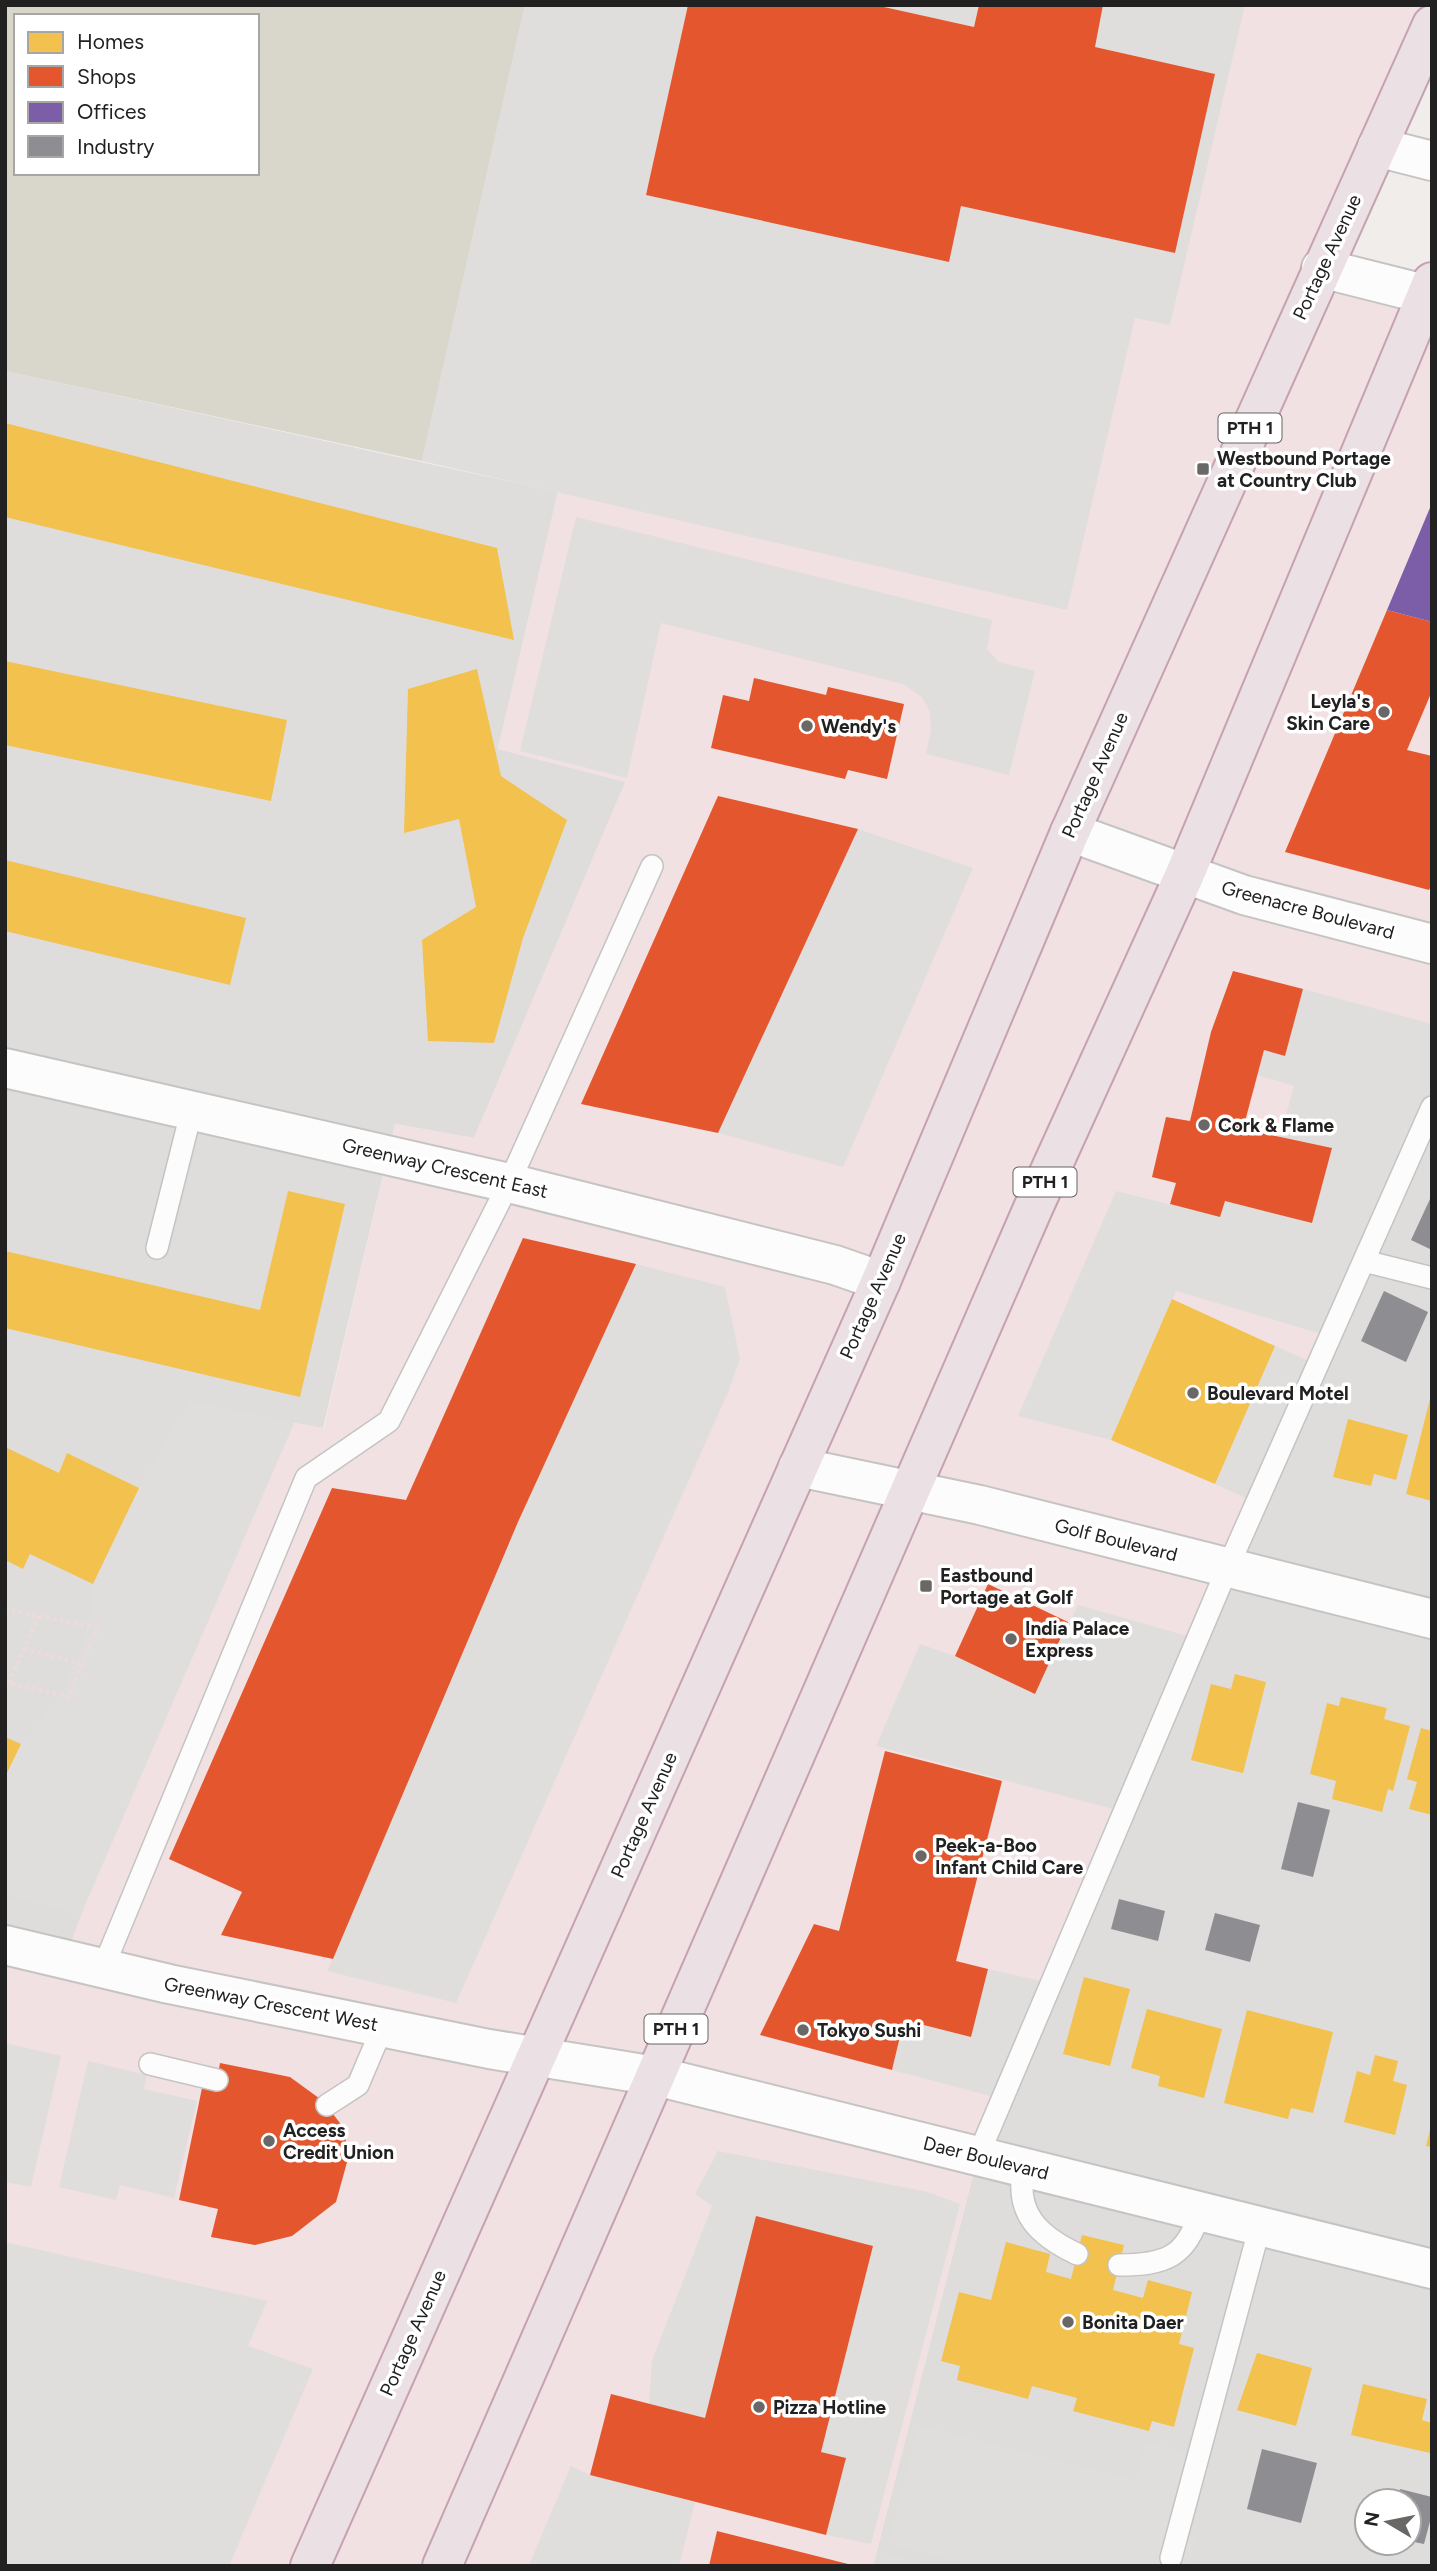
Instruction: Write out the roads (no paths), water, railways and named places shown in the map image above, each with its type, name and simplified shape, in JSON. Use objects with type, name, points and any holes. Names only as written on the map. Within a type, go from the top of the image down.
[{"type":"highway","name":"Portage Avenue","points":[[310,2566],[881,1281],[1070,832],[1432,25]]},
{"type":"highway","name":"PTH 1","points":[[442,2566],[1034,1206],[1185,874],[1430,291]]},
{"type":"street","points":[[1377,147],[1432,161]]},
{"type":"street","points":[[1321,268],[1430,291]]},
{"type":"street","name":"Greenacre Boulevard","points":[[1070,832],[1244,895],[1432,944]]},
{"type":"street","name":"Greenway Crescent East","points":[[5,1068],[509,1183],[835,1265],[881,1281]]},
{"type":"street","name":"Golf Boulevard","points":[[798,1467],[980,1505],[1432,1619]]},
{"type":"street","name":"Greenway Crescent West","points":[[5,1945],[489,2049],[538,2056]]},
{"type":"street","name":"Daer Boulevard","points":[[538,2056],[656,2076],[1432,2269]]},
{"type":"lane","points":[[103,1968],[306,1478],[389,1421],[509,1183],[652,866]]},
{"type":"lane","points":[[978,2156],[1228,1567],[1432,1107]]},
{"type":"lane","points":[[157,1248],[192,1109]]},
{"type":"lane","points":[[1364,1261],[1432,1278]]},
{"type":"lane","points":[[327,2105],[358,2085],[383,2026]]},
{"type":"lane","points":[[150,2064],[218,2080]]},
{"type":"lane","points":[[1024,2168],[1020,2188],[1023,2204],[1032,2220],[1057,2244],[1077,2254]]},
{"type":"lane","points":[[1119,2265],[1152,2263],[1172,2256],[1190,2239],[1200,2211]]},
{"type":"lane","points":[[1171,2558],[1260,2226]]},
{"type":"place","name":"Westbound Portage at Country Club","points":[[1203,469]]},
{"type":"place","name":"Leyla's Skin Care","points":[[1384,712]]},
{"type":"place","name":"Wendy's","points":[[807,726]]},
{"type":"place","name":"Cork & Flame","points":[[1204,1125]]},
{"type":"place","name":"Boulevard Motel","points":[[1193,1393]]},
{"type":"place","name":"Eastbound Portage at Golf","points":[[926,1586]]},
{"type":"place","name":"India Palace Express","points":[[1011,1639]]},
{"type":"place","name":"Peek-a-Boo Infant Child Care","points":[[921,1856]]},
{"type":"place","name":"Tokyo Sushi","points":[[803,2030]]},
{"type":"place","name":"Access Credit Union","points":[[269,2141]]},
{"type":"place","name":"Bonita Daer","points":[[1068,2322]]},
{"type":"place","name":"Pizza Hotline","points":[[759,2407]]}]
